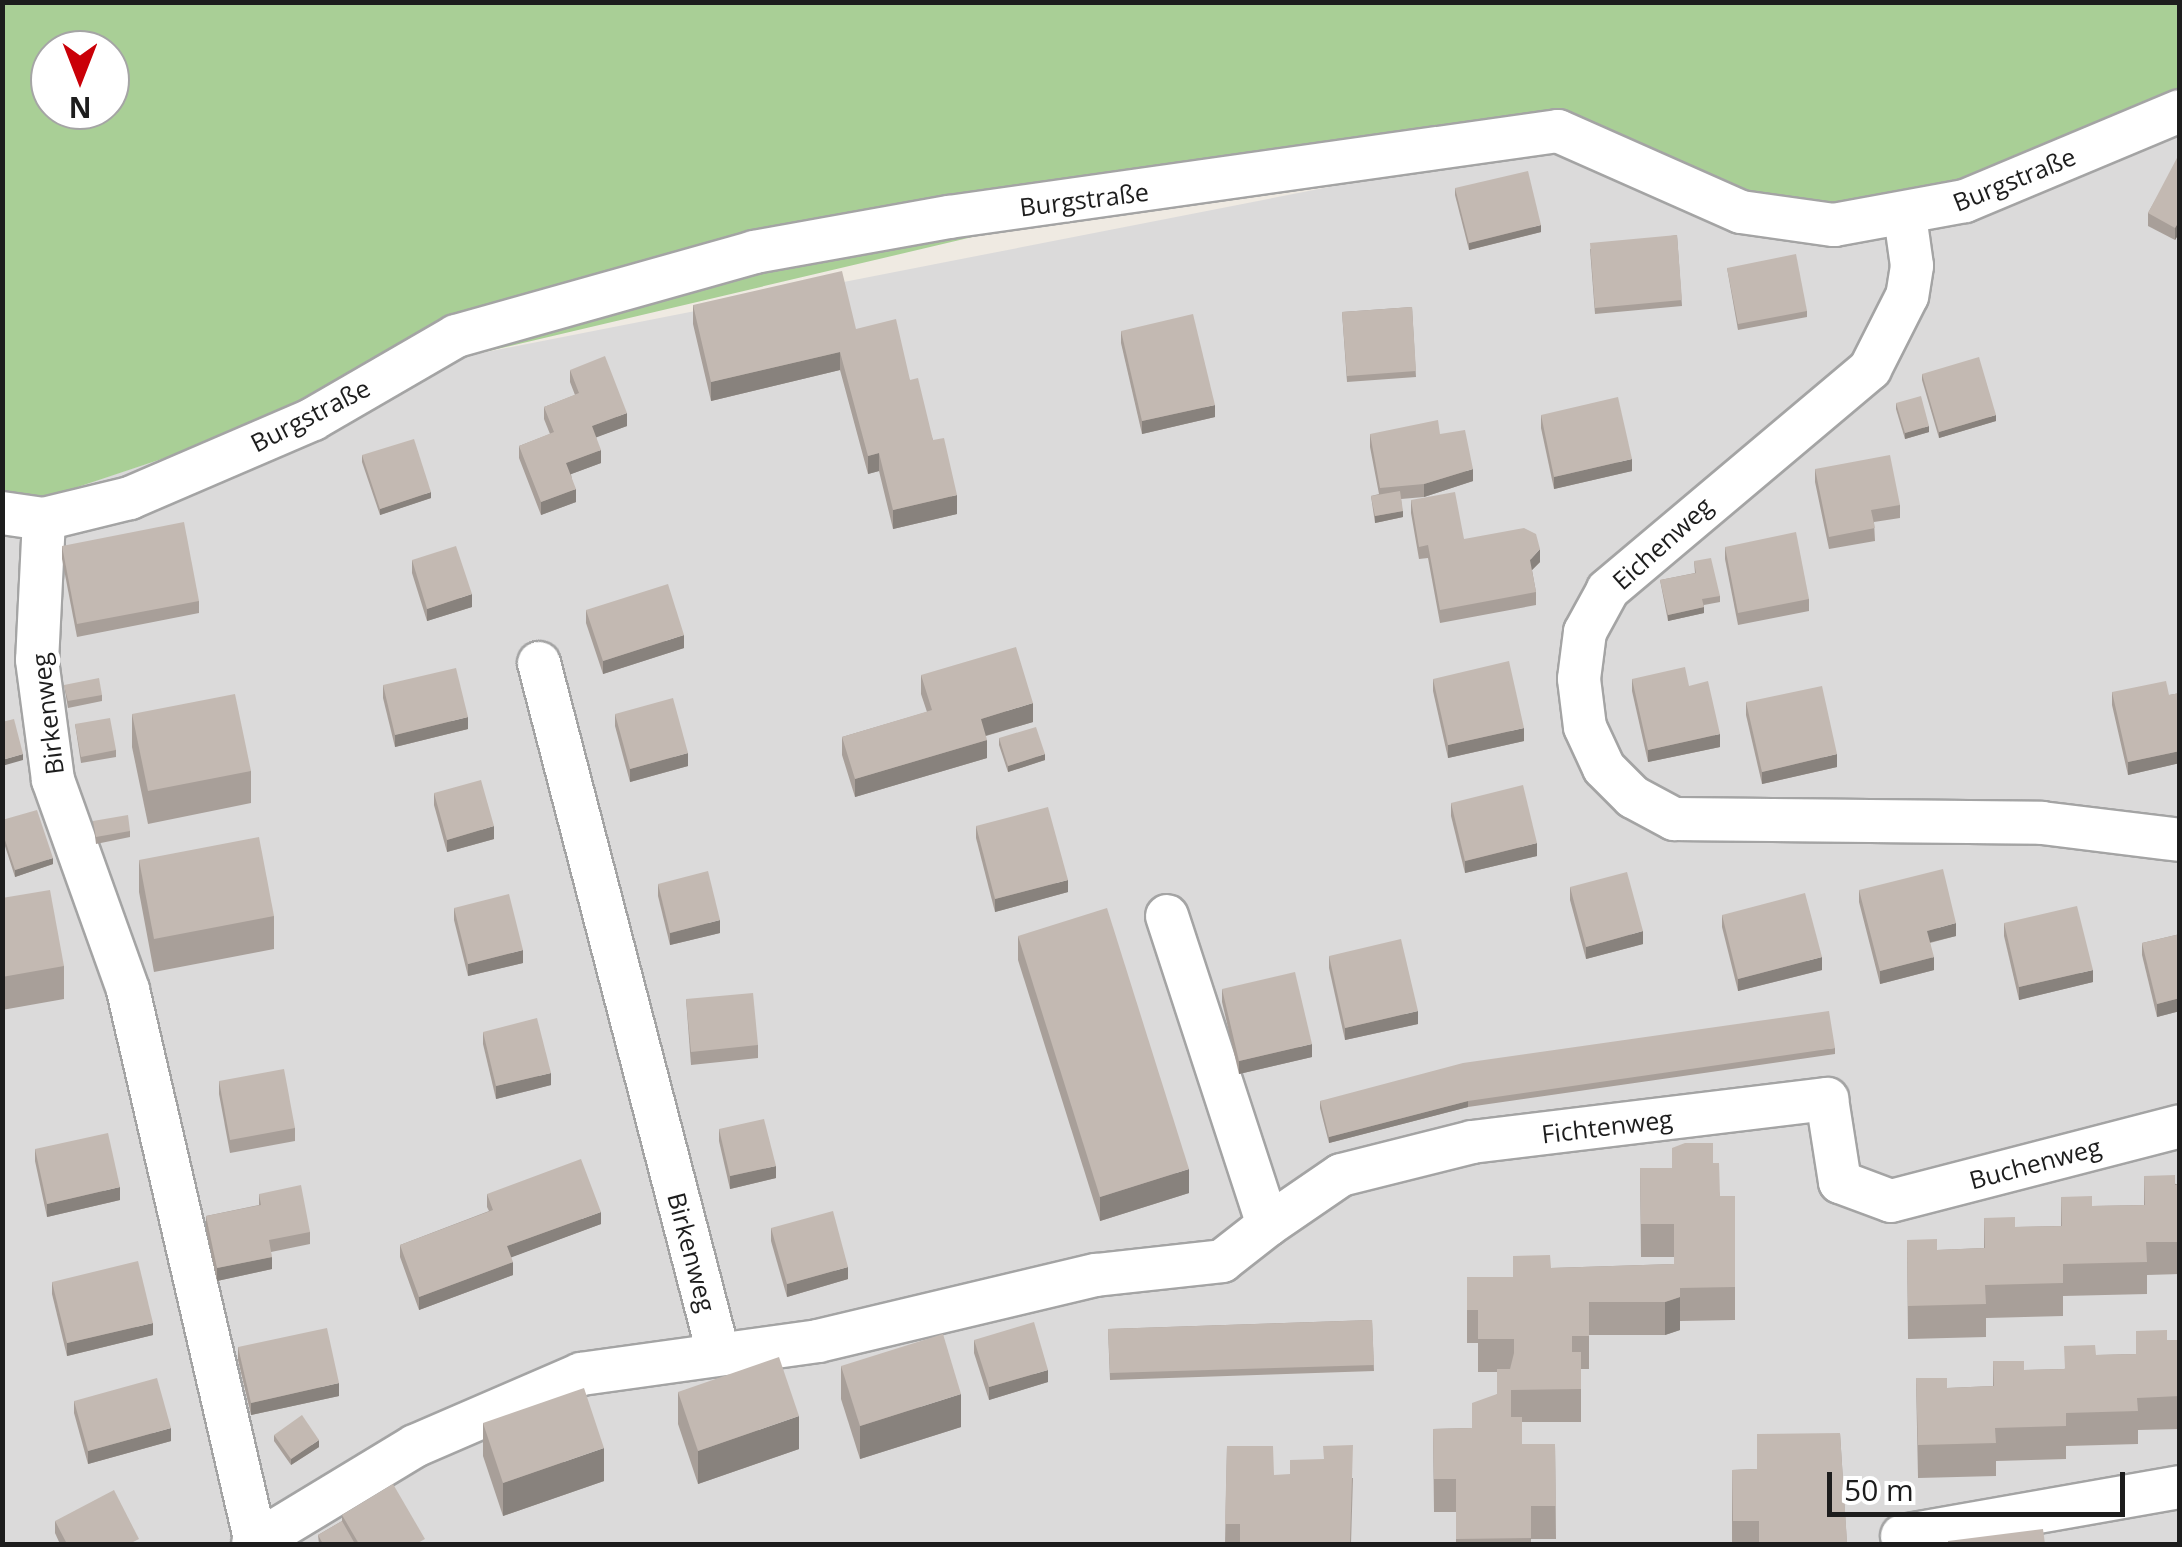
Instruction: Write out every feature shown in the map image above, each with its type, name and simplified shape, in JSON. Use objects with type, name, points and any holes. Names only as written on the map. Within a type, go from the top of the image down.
[{"type":"street","name":"Burgstraße","points":[[2,513],[44,519],[130,498],[314,418],[456,336],[754,252],[950,216],[1558,132],[1741,212],[1834,225],[1905,216],[1965,202],[2180,111]]},
{"type":"street","name":"Eichenweg","points":[[1905,216],[1912,266],[1908,296],[1870,369],[1608,590],[1586,632],[1579,679],[1586,728],[1614,778],[1633,798],[1674,819],[2042,822],[2123,828],[2180,840]]},
{"type":"street","name":"Birkenweg","points":[[44,519],[37,660],[53,780],[128,990],[255,1544],[415,1446],[514,1398],[616,1365],[718,1352],[538,663]]},
{"type":"street","points":[[1167,916],[1268,1225]]},
{"type":"street","name":"Fichtenweg","points":[[718,1352],[818,1341],[1096,1275],[1222,1261],[1341,1175],[1472,1142],[1827,1099],[1840,1182],[1891,1201]]},
{"type":"street","name":"Buchenweg","points":[[1891,1201],[2180,1126]]},
{"type":"street","points":[[1902,1536],[2180,1488]]},
{"type":"shaded area","points":[[2179,88],[2179,1544],[3,1544],[2,512],[476,354],[1564,141],[1995,181]]},
{"type":"green space","points":[[2179,2],[2180,88],[1995,181],[1860,206],[1747,196],[1580,118],[1380,141],[476,354],[3,512],[2,3]]},
{"type":"building","points":[[2178,156],[2180,220],[2175,228],[2148,213]]},
{"type":"building","points":[[1528,171],[1541,225],[1469,243],[1455,188]]},
{"type":"building","points":[[1677,235],[1682,300],[1595,308],[1590,243]]},
{"type":"building","points":[[1796,254],[1807,311],[1738,324],[1727,268]]},
{"type":"building","points":[[842,271],[856,329],[896,319],[910,380],[918,378],[933,440],[944,438],[957,495],[893,510],[879,453],[868,456],[840,352],[711,382],[693,305]]},
{"type":"building","points":[[1412,307],[1416,371],[1347,376],[1342,312]]},
{"type":"building","points":[[1193,314],[1215,405],[1142,421],[1121,331]]},
{"type":"building","points":[[605,356],[627,413],[592,426],[601,450],[566,463],[576,489],[541,502],[519,446],[554,432],[544,407],[579,393],[570,370]]},
{"type":"building","points":[[1979,357],[1996,415],[1939,432],[1922,374]]},
{"type":"building","points":[[1921,396],[1929,426],[1905,433],[1896,403]]},
{"type":"building","points":[[1618,397],[1632,459],[1554,477],[1541,415]]},
{"type":"building","points":[[1438,420],[1440,434],[1465,430],[1473,469],[1424,484],[1380,488],[1370,434]]},
{"type":"building","points":[[414,439],[431,492],[380,509],[362,455]]},
{"type":"building","points":[[1890,455],[1900,505],[1871,510],[1875,528],[1829,537],[1815,469]]},
{"type":"building","points":[[1400,491],[1403,511],[1375,516],[1371,496]]},
{"type":"building","points":[[1455,492],[1464,539],[1524,528],[1536,534],[1540,549],[1530,560],[1536,592],[1440,610],[1428,545],[1419,547],[1411,500]]},
{"type":"building","points":[[184,522],[199,601],[77,624],[62,546]]},
{"type":"building","points":[[1796,532],[1809,599],[1738,613],[1725,547]]},
{"type":"building","points":[[456,546],[472,594],[427,609],[412,560]]},
{"type":"building","points":[[1711,558],[1720,596],[1702,599],[1704,607],[1668,615],[1660,580],[1696,573],[1694,561]]},
{"type":"building","points":[[668,584],[684,635],[603,661],[586,610]]},
{"type":"building","points":[[1016,647],[1033,703],[981,719],[987,740],[855,779],[842,737],[932,710],[921,675]]},
{"type":"building","points":[[1509,661],[1524,728],[1448,745],[1433,679]]},
{"type":"building","points":[[1685,667],[1689,686],[1708,681],[1720,734],[1648,750],[1632,679]]},
{"type":"building","points":[[456,668],[468,717],[395,735],[383,685]]},
{"type":"building","points":[[99,678],[102,695],[68,701],[64,685]]},
{"type":"building","points":[[2166,681],[2169,695],[2180,693],[2180,751],[2128,762],[2112,692]]},
{"type":"building","points":[[1822,686],[1837,754],[1762,772],[1746,702]]},
{"type":"building","points":[[235,694],[251,771],[148,791],[132,714]]},
{"type":"building","points":[[673,698],[688,753],[630,769],[615,714]]},
{"type":"building","points":[[110,718],[116,750],[81,757],[75,724]]},
{"type":"building","points":[[14,719],[23,754],[2,760],[2,722]]},
{"type":"building","points":[[1036,727],[1045,754],[1008,766],[999,738]]},
{"type":"building","points":[[481,780],[494,826],[447,840],[434,793]]},
{"type":"building","points":[[1523,785],[1537,843],[1465,861],[1451,803]]},
{"type":"building","points":[[1048,807],[1068,880],[995,899],[976,826]]},
{"type":"building","points":[[37,810],[53,858],[15,870],[2,837],[2,820]]},
{"type":"building","points":[[128,815],[130,831],[96,837],[93,821]]},
{"type":"building","points":[[259,837],[274,916],[154,939],[139,860]]},
{"type":"building","points":[[1943,869],[1956,923],[1927,931],[1934,957],[1880,971],[1859,890]]},
{"type":"building","points":[[708,871],[720,920],[670,933],[658,884]]},
{"type":"building","points":[[1627,872],[1643,931],[1586,947],[1570,887]]},
{"type":"building","points":[[50,890],[64,966],[2,977],[2,898]]},
{"type":"building","points":[[1805,893],[1822,957],[1738,979],[1722,915]]},
{"type":"building","points":[[509,894],[523,950],[468,964],[454,908]]},
{"type":"building","points":[[2077,906],[2093,970],[2019,987],[2004,923]]},
{"type":"building","points":[[1107,908],[1189,1169],[1100,1197],[1018,936]]},
{"type":"building","points":[[2180,934],[2180,998],[2157,1004],[2142,943]]},
{"type":"building","points":[[1401,939],[1418,1011],[1345,1028],[1329,956]]},
{"type":"building","points":[[1295,972],[1312,1044],[1239,1061],[1222,989]]},
{"type":"building","points":[[753,993],[758,1045],[691,1052],[686,999]]},
{"type":"building","points":[[1829,1011],[1835,1048],[1468,1101],[1329,1137],[1320,1101],[1463,1063]]},
{"type":"building","points":[[537,1018],[551,1073],[496,1086],[483,1032]]},
{"type":"building","points":[[284,1069],[295,1128],[230,1140],[219,1081]]},
{"type":"building","points":[[764,1119],[776,1166],[730,1176],[719,1129]]},
{"type":"building","points":[[108,1133],[120,1187],[47,1204],[35,1149]]},
{"type":"building","points":[[1685,1143],[1713,1143],[1713,1163],[1719,1163],[1720,1196],[1735,1196],[1735,1287],[1680,1288],[1680,1297],[1665,1302],[1589,1302],[1589,1336],[1572,1336],[1572,1352],[1581,1352],[1581,1389],[1511,1390],[1511,1417],[1522,1417],[1522,1444],[1555,1444],[1556,1506],[1531,1506],[1531,1538],[1456,1539],[1456,1479],[1434,1479],[1433,1429],[1472,1428],[1472,1403],[1497,1394],[1497,1369],[1510,1369],[1514,1353],[1514,1339],[1478,1339],[1478,1310],[1467,1310],[1467,1277],[1513,1277],[1513,1256],[1550,1255],[1551,1268],[1674,1264],[1674,1224],[1641,1224],[1640,1168],[1672,1168],[1672,1148]]},
{"type":"building","points":[[581,1159],[601,1212],[507,1246],[513,1262],[419,1297],[400,1245],[493,1210],[487,1194]]},
{"type":"building","points":[[2175,1175],[2175,1185],[2180,1185],[2180,1242],[2146,1242],[2147,1262],[2063,1264],[2063,1283],[1985,1285],[1986,1304],[1908,1306],[1907,1240],[1937,1239],[1937,1250],[1985,1248],[1984,1218],[2015,1217],[2015,1227],[2062,1226],[2061,1197],[2092,1196],[2092,1206],[2145,1205],[2144,1176]]},
{"type":"building","points":[[301,1185],[310,1232],[269,1240],[272,1257],[217,1268],[206,1216],[261,1205],[259,1194]]},
{"type":"building","points":[[833,1211],[848,1267],[787,1284],[771,1228]]},
{"type":"building","points":[[138,1261],[153,1323],[67,1343],[52,1282]]},
{"type":"building","points":[[1372,1320],[1374,1365],[1110,1373],[1108,1329]]},
{"type":"building","points":[[1034,1322],[1048,1370],[989,1387],[974,1340]]},
{"type":"building","points":[[327,1328],[339,1383],[251,1403],[238,1347]]},
{"type":"building","points":[[2167,1330],[2167,1340],[2180,1340],[2180,1396],[2137,1398],[2138,1411],[2066,1413],[2066,1426],[1995,1428],[1996,1443],[1918,1445],[1916,1378],[1947,1378],[1947,1388],[1994,1386],[1993,1361],[2024,1361],[2024,1370],[2065,1369],[2064,1346],[2095,1345],[2096,1355],[2136,1354],[2136,1331]]},
{"type":"building","points":[[943,1334],[961,1394],[860,1426],[841,1366]]},
{"type":"building","points":[[779,1357],[799,1416],[698,1451],[678,1392]]},
{"type":"building","points":[[157,1378],[171,1428],[88,1451],[74,1401]]},
{"type":"building","points":[[584,1388],[604,1448],[503,1483],[483,1423]]},
{"type":"building","points":[[302,1415],[319,1440],[291,1459],[274,1435]]},
{"type":"building","points":[[1840,1433],[1847,1542],[1759,1544],[1759,1521],[1733,1521],[1732,1470],[1757,1469],[1757,1434]]},
{"type":"building","points":[[1353,1445],[1350,1544],[1240,1544],[1240,1524],[1225,1524],[1227,1446],[1273,1446],[1274,1475],[1290,1474],[1290,1460],[1324,1459],[1323,1446]]},
{"type":"building","points":[[393,1484],[425,1539],[416,1544],[359,1544],[342,1515]]},
{"type":"building","points":[[114,1490],[139,1539],[129,1544],[67,1544],[55,1521]]},
{"type":"building","points":[[342,1521],[355,1544],[323,1544],[318,1535]]},
{"type":"building","points":[[2043,1529],[2045,1544],[1948,1544],[1948,1541]]}]
